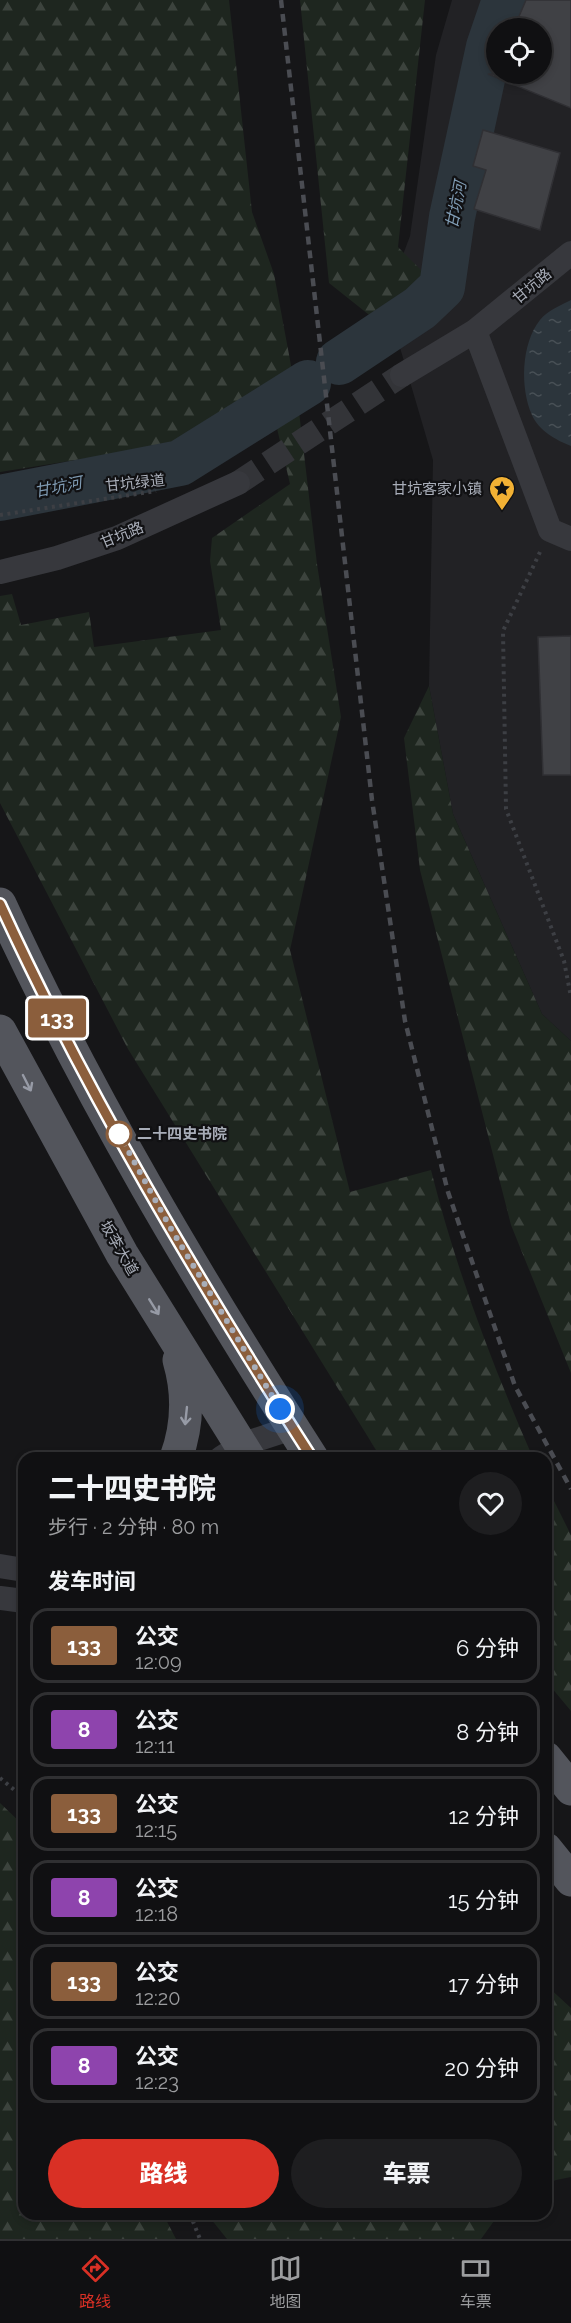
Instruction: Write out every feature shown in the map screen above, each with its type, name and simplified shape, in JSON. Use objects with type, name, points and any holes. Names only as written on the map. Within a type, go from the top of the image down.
[{"type":"main road","points":[[0,904],[90,1081],[170,1227],[308,1452]]},
{"type":"main road","name":"坂李大道","points":[[0,1031],[110,1233],[241,1452]]},
{"type":"main road","points":[[173,1338],[183,1372],[187,1406],[183,1438],[178,1452]]},
{"type":"main road","points":[[552,1765],[571,1789]]},
{"type":"main road","points":[[552,1856],[571,1880]]},
{"type":"street","name":"甘坑路","points":[[402,375],[475,332],[571,253]]},
{"type":"street","points":[[475,332],[560,534]]},
{"type":"street","name":"甘坑路","points":[[0,572],[57,558],[117,538],[238,483]]},
{"type":"street","points":[[248,1452],[292,1428]]},
{"type":"street","points":[[0,1566],[18,1569]]},
{"type":"street","points":[[0,1598],[18,1600]]},
{"type":"path","name":"甘坑绿道","points":[[0,515],[160,491]]},
{"type":"path","points":[[560,534],[503,631],[506,809],[564,961],[571,997]]},
{"type":"path","points":[[0,1778],[18,1793]]},
{"type":"path","points":[[192,2220],[200,2239]]},
{"type":"shaded area","name":"甘坑客家小镇","points":[[452,0],[571,0],[571,1041],[542,1014],[453,814],[429,686],[433,460],[386,300],[410,236],[436,55]]},
{"type":"green space","points":[[0,0],[229,0],[252,212],[274,274],[298,403],[317,564],[341,717],[290,950],[350,1192],[431,1170],[476,1316],[530,1452],[377,1452],[128,1049],[0,803],[0,596],[12,594],[21,625],[89,612],[94,647],[221,630],[210,561],[212,538],[290,484],[269,394],[196,441],[0,472]]},
{"type":"green space","points":[[300,0],[425,0],[398,247],[433,282],[404,308],[373,318],[329,283]]},
{"type":"green space","points":[[429,686],[453,814],[542,1014],[571,1041],[571,1373],[511,1225],[420,870],[404,738]]},
{"type":"green space","points":[[552,1497],[571,1535],[571,1711],[552,1688]]},
{"type":"green space","points":[[0,1803],[18,1820],[18,2220],[166,2220],[176,2239],[0,2239]]},
{"type":"green space","points":[[552,1991],[571,2008],[571,2177],[552,2181]]},
{"type":"green space","points":[[212,2220],[495,2220],[481,2239],[227,2239]]},
{"type":"water","points":[[571,300],[571,446],[548,434],[535,421],[528,404],[524,366],[529,341],[540,320],[554,308]]},
{"type":"building","points":[[526,0],[571,0],[571,108],[512,84],[552,84],[552,18],[518,18]]},
{"type":"building","points":[[483,130],[560,153],[540,230],[474,209],[486,170],[473,166]]},
{"type":"building","points":[[571,636],[571,775],[543,775],[538,637]]},
{"type":"waterway","name":"甘坑河","points":[[339,362],[420,308],[442,287],[452,217],[489,47],[505,0]]},
{"type":"waterway","name":"甘坑河","points":[[0,498],[180,463],[308,383]]},
{"type":"tunnel","points":[[238,483],[402,375]]},
{"type":"railway","points":[[281,0],[372,800],[405,1021],[448,1192],[515,1386],[551,1452]]},
{"type":"railway","points":[[552,1454],[571,1489]]},
{"type":"bus line","name":"133","points":[[0,904],[90,1081],[170,1227],[308,1452]]},
{"type":"place","name":"甘坑客家小镇","points":[[502,512]]},
{"type":"place","name":"二十四史书院","points":[[119,1134]]},
{"type":"route","points":[[119,1134],[170,1227],[280,1409]]}]
